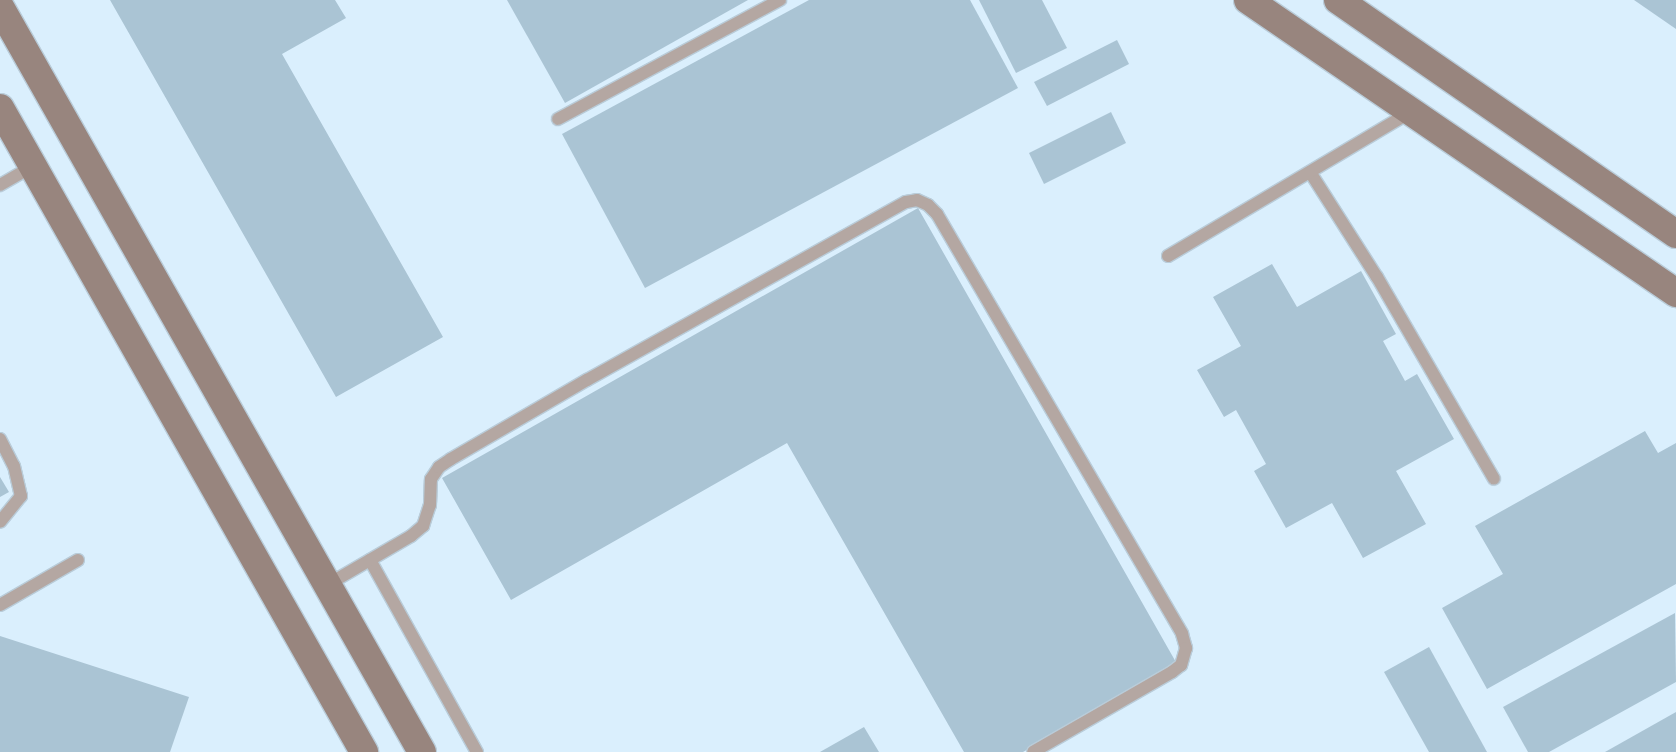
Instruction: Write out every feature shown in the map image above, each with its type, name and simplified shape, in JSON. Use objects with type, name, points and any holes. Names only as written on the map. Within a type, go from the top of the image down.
[{"type":"street","points":[[1248,0],[1676,293]]},
{"type":"street","points":[[1338,0],[1676,234]]},
{"type":"street","points":[[0,7],[422,752]]},
{"type":"street","points":[[0,108],[364,752]]},
{"type":"lane","points":[[558,119],[780,0]]},
{"type":"lane","points":[[1168,256],[1411,112]]},
{"type":"lane","points":[[0,185],[33,166]]},
{"type":"lane","points":[[1310,172],[1376,277],[1494,479]]},
{"type":"lane","points":[[327,584],[411,536],[423,526],[430,505],[431,479],[451,459],[587,380],[906,202],[917,200],[928,205],[937,214],[1182,634],[1186,648],[1182,665],[1172,672],[1033,752]]},
{"type":"lane","points":[[0,439],[14,466],[21,496],[0,522]]},
{"type":"lane","points":[[0,605],[78,560]]},
{"type":"lane","points":[[370,560],[477,752]]},
{"type":"building","points":[[110,0],[335,0],[346,18],[282,54],[443,337],[336,397]]},
{"type":"building","points":[[507,0],[748,0],[565,103]]},
{"type":"building","points":[[809,0],[970,0],[1018,88],[645,288],[562,134]]},
{"type":"building","points":[[979,0],[1042,0],[1067,48],[1016,73]]},
{"type":"building","points":[[1634,0],[1676,0],[1676,29]]},
{"type":"building","points":[[1117,40],[1129,64],[1047,106],[1034,82]]},
{"type":"building","points":[[1111,112],[1126,143],[1044,184],[1029,153]]},
{"type":"building","points":[[918,208],[1177,664],[1023,752],[964,752],[787,443],[511,600],[442,478]]},
{"type":"building","points":[[1272,264],[1297,307],[1361,271],[1396,334],[1383,341],[1405,381],[1417,374],[1454,439],[1396,471],[1426,524],[1363,558],[1332,503],[1286,528],[1254,471],[1266,464],[1236,410],[1224,417],[1197,370],[1241,346],[1213,297]]},
{"type":"building","points":[[1645,431],[1658,453],[1676,443],[1676,584],[1487,689],[1442,608],[1503,574],[1475,526]]},
{"type":"building","points":[[0,477],[9,492],[0,497]]},
{"type":"building","points":[[1675,613],[1676,682],[1549,752],[1528,752],[1503,707]]},
{"type":"building","points":[[0,636],[189,697],[170,752],[0,752]]},
{"type":"building","points":[[1429,647],[1487,752],[1429,752],[1384,672]]},
{"type":"building","points":[[1676,712],[1676,752],[1605,752]]},
{"type":"building","points":[[864,727],[879,752],[820,752]]}]
